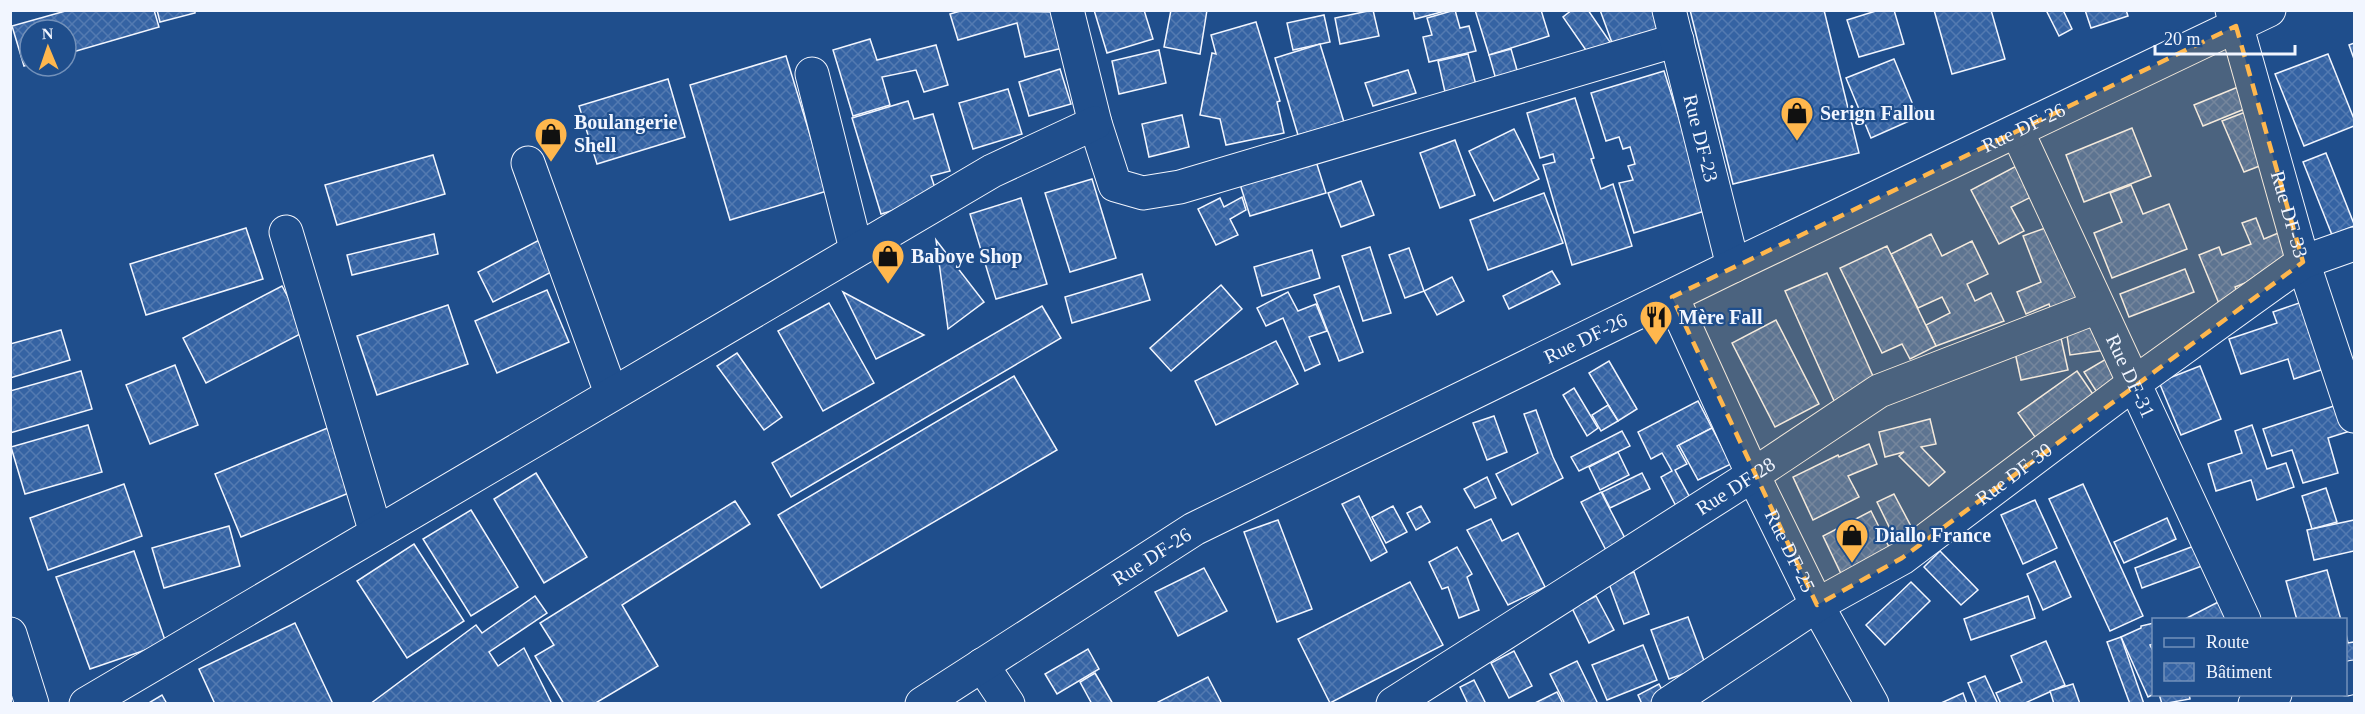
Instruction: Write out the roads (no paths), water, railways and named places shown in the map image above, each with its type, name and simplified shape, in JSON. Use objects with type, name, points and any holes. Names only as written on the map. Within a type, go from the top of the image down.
[{"type":"street","points":[[1067,10],[1095,123],[1115,185],[1143,193],[1180,187],[1673,25]]},
{"type":"street","name":"Rue DF-26","points":[[922,704],[1194,529],[1733,266],[2017,131],[2234,18],[2269,10]]},
{"type":"street","name":"Rue DF-33","points":[[2234,18],[2303,262],[2355,416]]},
{"type":"street","name":"Rue DF-23","points":[[1673,25],[1733,266]]},
{"type":"street","points":[[812,74],[856,249]]},
{"type":"street","points":[[86,704],[856,249],[992,171],[1095,123]]},
{"type":"street","name":"Rue DF-31","points":[[2017,131],[2243,618]]},
{"type":"street","points":[[528,163],[611,393]]},
{"type":"street","points":[[286,232],[376,533]]},
{"type":"street","name":"Rue DF-30","points":[[1668,704],[1817,605],[1902,558],[2133,384],[2303,262],[2355,244]]},
{"type":"street","name":"Rue DF-25","points":[[1672,297],[1753,476],[1817,605],[1872,704]]},
{"type":"street","name":"Rue DF-28","points":[[1393,704],[1753,476],[1879,392],[2097,307]]},
{"type":"street","points":[[10,634],[32,704]]},
{"type":"street","points":[[982,665],[1008,704]]},
{"type":"street","points":[[2255,704],[2273,696]]},
{"type":"place","name":"Serign Fallou","points":[[1797,142]]},
{"type":"place","name":"Boulangerie Shell","points":[[551,163]]},
{"type":"place","name":"Baboye Shop","points":[[888,285]]},
{"type":"place","name":"Mère Fall","points":[[1656,346]]},
{"type":"place","name":"Diallo France","points":[[1852,564]]}]
